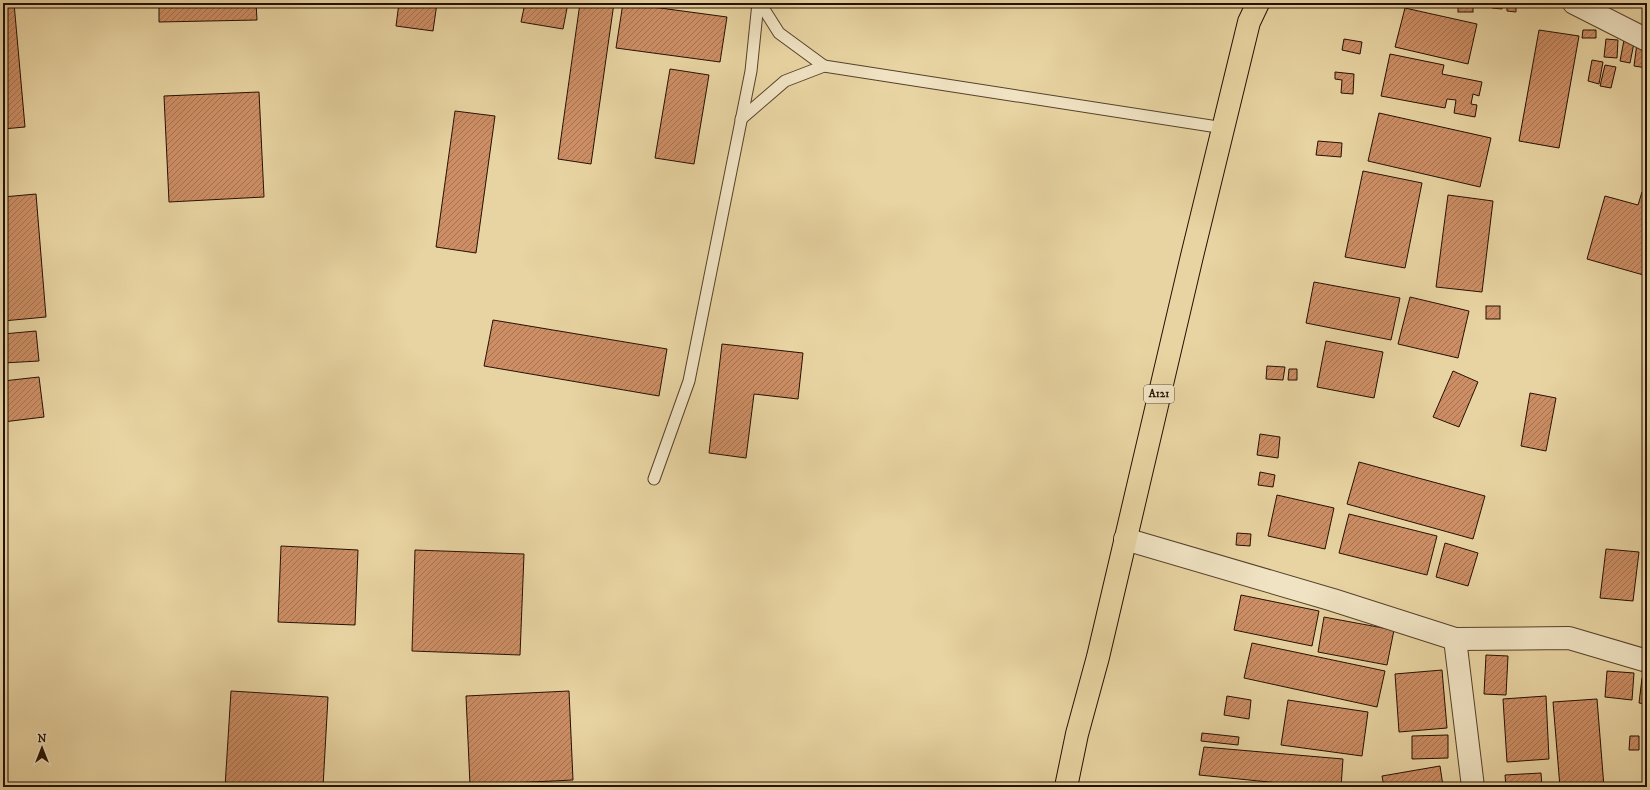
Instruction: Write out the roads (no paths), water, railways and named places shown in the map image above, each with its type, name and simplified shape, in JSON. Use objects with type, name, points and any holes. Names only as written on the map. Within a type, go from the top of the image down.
[{"type":"main road","name":"A121","points":[[1066,787],[1076,734],[1098,657],[1192,256],[1249,22],[1258,3]]},
{"type":"street","points":[[1574,3],[1647,39]]},
{"type":"street","points":[[1125,539],[1333,600],[1455,639],[1569,638],[1647,661]]},
{"type":"street","points":[[1455,639],[1473,787]]},
{"type":"lane","points":[[759,3],[779,33],[824,66],[1224,128]]},
{"type":"lane","points":[[654,479],[689,381],[751,71],[759,3]]},
{"type":"lane","points":[[741,119],[785,81],[824,66]]}]
